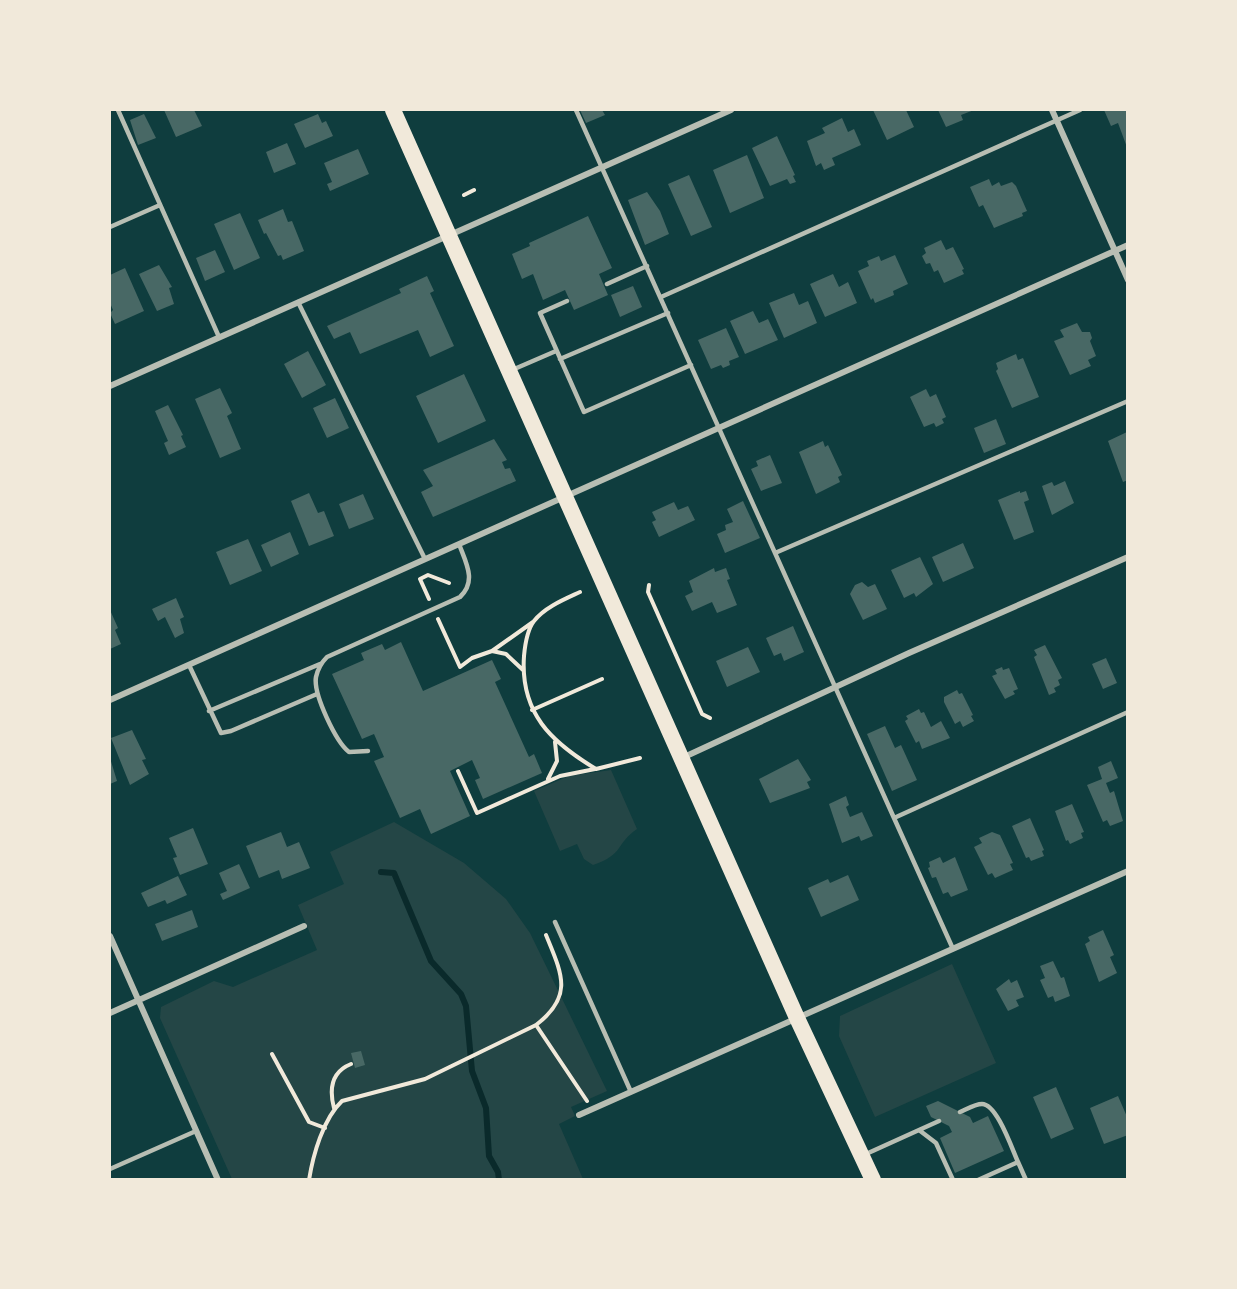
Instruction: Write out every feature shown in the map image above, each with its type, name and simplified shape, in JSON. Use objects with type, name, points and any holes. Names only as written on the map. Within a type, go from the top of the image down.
[{"type":"highway","points":[[393,110],[797,1018],[873,1179]]},
{"type":"street","points":[[110,386],[603,167],[719,112],[731,110]]},
{"type":"street","points":[[1052,110],[1128,280]]},
{"type":"street","points":[[110,700],[1128,245]]},
{"type":"street","points":[[682,758],[909,653],[1128,557]]},
{"type":"street","points":[[579,1114],[1128,871]]},
{"type":"street","points":[[110,1012],[304,926]]},
{"type":"street","points":[[110,936],[218,1179]]},
{"type":"lane","points":[[118,110],[219,337]]},
{"type":"lane","points":[[576,110],[953,949]]},
{"type":"lane","points":[[661,297],[1080,110]]},
{"type":"lane","points":[[110,227],[160,205]]},
{"type":"lane","points":[[607,284],[647,266]]},
{"type":"lane","points":[[567,301],[540,313],[584,412],[691,364]]},
{"type":"lane","points":[[298,302],[424,559]]},
{"type":"lane","points":[[560,359],[668,314]]},
{"type":"lane","points":[[510,372],[556,351]]},
{"type":"lane","points":[[775,553],[1128,401]]},
{"type":"lane","points":[[209,711],[320,664],[327,657],[460,597],[468,590],[470,580],[459,544]]},
{"type":"lane","points":[[189,664],[221,733],[231,731],[317,694]]},
{"type":"lane","points":[[320,664],[315,679],[317,694],[341,746],[349,753],[368,751]]},
{"type":"lane","points":[[894,818],[1128,712]]},
{"type":"lane","points":[[555,922],[631,1092]]},
{"type":"lane","points":[[960,1112],[980,1103],[987,1105],[996,1113],[1026,1179]]},
{"type":"lane","points":[[862,1156],[939,1121]]},
{"type":"lane","points":[[110,1169],[196,1131]]},
{"type":"lane","points":[[919,1131],[936,1143],[953,1179]]},
{"type":"lane","points":[[978,1179],[1018,1162]]},
{"type":"path","points":[[464,195],[474,190]]},
{"type":"path","points":[[430,600],[420,579],[428,575],[449,583]]},
{"type":"path","points":[[649,585],[648,592],[702,714],[710,718]]},
{"type":"path","points":[[438,619],[460,668],[472,658],[492,651],[552,606],[580,592]]},
{"type":"path","points":[[533,622],[526,640],[524,671],[532,710],[554,741],[596,769]]},
{"type":"path","points":[[492,651],[506,654],[524,671]]},
{"type":"path","points":[[532,710],[602,679]]},
{"type":"path","points":[[544,783],[555,770],[557,761],[554,741]]},
{"type":"path","points":[[458,771],[477,813],[560,776],[640,758]]},
{"type":"path","points":[[309,1179],[325,1128],[334,1109],[351,1097],[409,1085],[536,1025],[557,1006],[561,994],[561,978],[543,928]]},
{"type":"path","points":[[536,1025],[592,1109]]},
{"type":"path","points":[[272,1054],[309,1122],[325,1128]]},
{"type":"path","points":[[334,1109],[331,1086],[335,1075],[351,1064]]},
{"type":"shaded area","points":[[611,770],[637,829],[625,839],[615,853],[593,865],[584,859],[577,844],[560,851],[534,791],[569,776]]},
{"type":"shaded area","points":[[394,822],[464,863],[506,899],[530,933],[607,1091],[571,1107],[575,1116],[559,1124],[583,1179],[232,1179],[160,1018],[161,1007],[214,981],[233,987],[317,950],[298,905],[344,884],[330,852]]},
{"type":"shaded area","points":[[952,964],[996,1063],[875,1117],[839,1036],[840,1016]]},
{"type":"building","points":[[164,110],[194,110],[202,126],[176,137]]},
{"type":"building","points":[[580,110],[602,110],[605,115],[586,123]]},
{"type":"building","points":[[873,110],[906,110],[914,127],[887,140]]},
{"type":"building","points":[[938,110],[974,110],[961,115],[963,120],[946,127]]},
{"type":"building","points":[[1104,110],[1128,110],[1128,150],[1118,123],[1111,126]]},
{"type":"building","points":[[144,114],[156,138],[138,145],[130,120]]},
{"type":"building","points":[[318,114],[322,123],[326,121],[333,136],[305,148],[294,124]]},
{"type":"building","points":[[842,118],[848,132],[854,129],[861,145],[832,158],[835,165],[824,170],[821,163],[816,166],[807,141],[825,133],[822,128]]},
{"type":"building","points":[[777,136],[796,182],[790,184],[787,179],[770,186],[752,148]]},
{"type":"building","points":[[287,143],[296,164],[274,173],[266,152]]},
{"type":"building","points":[[358,149],[369,174],[330,191],[327,184],[332,182],[324,163]]},
{"type":"building","points":[[747,155],[764,198],[730,213],[713,170]]},
{"type":"building","points":[[689,175],[712,227],[691,236],[668,184]]},
{"type":"building","points":[[989,179],[992,186],[999,182],[1001,186],[1012,182],[1016,186],[1027,211],[1022,213],[1023,216],[994,228],[983,205],[979,207],[970,187]]},
{"type":"building","points":[[647,192],[660,211],[669,234],[645,245],[628,200]]},
{"type":"building","points":[[283,209],[288,222],[292,221],[304,251],[283,260],[281,255],[278,256],[266,233],[264,234],[258,220]]},
{"type":"building","points":[[240,213],[260,258],[234,270],[214,224]]},
{"type":"building","points":[[588,216],[612,268],[599,274],[608,295],[574,310],[565,290],[543,300],[533,274],[522,279],[512,254],[530,246],[529,243]]},
{"type":"building","points":[[941,240],[946,250],[953,247],[964,269],[962,270],[964,274],[944,283],[938,270],[934,272],[930,263],[926,264],[922,256],[926,253],[924,248]]},
{"type":"building","points":[[215,250],[225,272],[205,281],[196,258]]},
{"type":"building","points":[[895,255],[908,284],[893,291],[894,295],[875,303],[873,298],[871,300],[858,271],[869,266],[867,261],[879,256],[881,261]]},
{"type":"building","points":[[159,265],[172,287],[169,288],[174,304],[157,311],[139,274]]},
{"type":"building","points":[[125,268],[144,311],[115,324],[110,313],[113,310],[110,303],[110,275]]},
{"type":"building","points":[[833,274],[839,287],[848,282],[857,303],[825,317],[810,284]]},
{"type":"building","points":[[427,276],[434,291],[430,293],[454,346],[430,357],[418,330],[360,354],[350,332],[334,339],[327,326],[401,293],[399,289]]},
{"type":"building","points":[[633,286],[642,307],[620,317],[611,295]]},
{"type":"building","points":[[794,293],[799,305],[808,301],[817,323],[784,338],[769,303]]},
{"type":"building","points":[[753,311],[759,323],[768,319],[778,340],[745,354],[730,321]]},
{"type":"building","points":[[1077,323],[1082,332],[1090,332],[1092,338],[1090,341],[1096,356],[1088,360],[1091,366],[1070,375],[1054,341],[1064,337],[1060,330]]},
{"type":"building","points":[[726,328],[739,357],[729,361],[730,365],[723,368],[721,365],[711,369],[698,340]]},
{"type":"building","points":[[308,351],[326,385],[302,398],[284,364]]},
{"type":"building","points":[[1016,354],[1018,360],[1023,358],[1039,397],[1012,408],[996,371],[998,369],[996,363]]},
{"type":"building","points":[[464,374],[486,421],[438,443],[416,396]]},
{"type":"building","points":[[220,388],[232,413],[227,416],[241,449],[220,458],[195,399]]},
{"type":"building","points":[[926,389],[930,397],[936,394],[946,417],[942,419],[944,423],[936,427],[934,423],[924,427],[910,397]]},
{"type":"building","points":[[335,398],[349,428],[327,438],[313,408]]},
{"type":"building","points":[[168,405],[183,435],[181,436],[186,447],[169,455],[164,443],[168,441],[155,411]]},
{"type":"building","points":[[996,419],[1006,444],[984,453],[974,428]]},
{"type":"building","points":[[1127,432],[1128,480],[1123,482],[1108,441]]},
{"type":"building","points":[[494,439],[507,460],[502,462],[505,469],[510,468],[516,481],[433,517],[421,492],[433,486],[423,470]]},
{"type":"building","points":[[823,441],[825,447],[828,445],[842,475],[838,477],[840,482],[816,494],[799,452]]},
{"type":"building","points":[[770,455],[782,483],[761,491],[751,469],[758,466],[756,461]]},
{"type":"building","points":[[1065,481],[1074,503],[1052,515],[1042,486],[1052,482],[1054,486]]},
{"type":"building","points":[[1020,491],[1020,493],[1026,491],[1029,500],[1024,502],[1034,532],[1014,540],[998,500]]},
{"type":"building","points":[[309,493],[318,513],[324,511],[334,536],[309,546],[291,501]]},
{"type":"building","points":[[363,494],[374,519],[349,529],[339,504]]},
{"type":"building","points":[[743,501],[760,538],[725,553],[717,534],[726,530],[725,525],[733,522],[727,509]]},
{"type":"building","points":[[674,502],[678,510],[688,506],[695,520],[659,537],[652,522],[656,520],[652,512]]},
{"type":"building","points":[[290,532],[299,554],[271,567],[261,545]]},
{"type":"building","points":[[248,539],[262,571],[230,585],[216,552]]},
{"type":"building","points":[[963,543],[974,568],[943,582],[932,557]]},
{"type":"building","points":[[920,557],[933,584],[916,597],[914,593],[904,598],[891,570]]},
{"type":"building","points":[[714,568],[715,572],[726,568],[730,579],[727,580],[737,605],[717,613],[712,602],[692,611],[685,596],[693,592],[689,581]]},
{"type":"building","points":[[862,582],[868,587],[875,584],[887,609],[863,620],[850,594],[855,585]]},
{"type":"building","points":[[176,598],[184,617],[180,619],[184,633],[175,638],[165,617],[158,621],[152,609]]},
{"type":"building","points":[[110,610],[118,628],[115,630],[121,644],[110,649]]},
{"type":"building","points":[[793,626],[804,652],[784,661],[781,653],[774,656],[766,638]]},
{"type":"building","points":[[401,642],[423,691],[492,660],[501,679],[495,682],[529,757],[534,754],[542,773],[483,799],[475,780],[480,778],[472,760],[450,771],[470,816],[431,834],[420,809],[400,818],[374,761],[384,757],[374,734],[362,739],[332,674],[364,660],[361,653],[382,644],[385,650]]},
{"type":"building","points":[[1045,645],[1062,678],[1058,680],[1060,685],[1054,688],[1056,692],[1049,695],[1034,657],[1037,655],[1034,650]]},
{"type":"building","points":[[748,647],[760,672],[727,687],[716,661]]},
{"type":"building","points":[[1106,658],[1117,683],[1103,689],[1092,664]]},
{"type":"building","points":[[1002,667],[1003,670],[1009,668],[1018,689],[1013,691],[1015,694],[1005,699],[992,676],[997,674],[995,670]]},
{"type":"building","points":[[957,690],[959,694],[962,693],[974,721],[963,727],[960,721],[955,724],[944,702],[944,697]]},
{"type":"building","points":[[919,709],[921,713],[924,712],[931,727],[941,721],[950,738],[922,749],[919,741],[916,743],[905,721],[908,719],[906,716]]},
{"type":"building","points":[[885,726],[895,748],[901,745],[917,780],[892,791],[867,734]]},
{"type":"building","points":[[132,730],[146,759],[142,760],[149,774],[130,785],[111,738]]},
{"type":"building","points":[[110,758],[117,781],[110,784]]},
{"type":"building","points":[[798,759],[811,780],[807,782],[810,788],[770,803],[759,779]]},
{"type":"building","points":[[1111,761],[1118,778],[1106,783],[1110,793],[1114,791],[1123,821],[1110,826],[1107,820],[1103,822],[1087,785],[1102,779],[1098,767]]},
{"type":"building","points":[[846,796],[849,805],[846,807],[850,817],[862,812],[873,836],[861,841],[859,836],[842,843],[829,804]]},
{"type":"building","points":[[1072,804],[1084,832],[1081,833],[1083,838],[1070,844],[1068,840],[1066,841],[1055,811]]},
{"type":"building","points":[[1030,818],[1044,850],[1042,851],[1044,856],[1031,861],[1029,857],[1026,858],[1012,826]]},
{"type":"building","points":[[193,828],[208,864],[180,875],[173,858],[177,857],[169,838]]},
{"type":"building","points":[[281,832],[287,847],[299,842],[310,868],[282,879],[279,870],[259,878],[246,846]]},
{"type":"building","points":[[992,832],[1000,835],[1013,863],[1010,864],[1013,870],[995,878],[992,873],[988,875],[974,847],[982,843],[979,838]]},
{"type":"building","points":[[940,857],[943,863],[955,857],[968,890],[951,897],[948,892],[943,894],[936,877],[932,878],[928,868],[930,867],[929,862]]},
{"type":"building","points":[[239,864],[250,888],[223,900],[220,894],[227,891],[219,873]]},
{"type":"building","points":[[848,875],[859,900],[821,917],[808,888],[828,879],[830,883]]},
{"type":"building","points":[[178,876],[187,895],[167,904],[165,900],[148,907],[141,893]]},
{"type":"building","points":[[192,910],[198,927],[162,941],[155,924]]},
{"type":"building","points":[[1103,930],[1114,955],[1110,957],[1117,973],[1099,982],[1085,944],[1090,941],[1088,937]]},
{"type":"building","points":[[1053,961],[1061,978],[1064,977],[1070,996],[1055,1002],[1053,996],[1048,998],[1040,980],[1045,978],[1040,966]]},
{"type":"building","points":[[1009,979],[1011,983],[1017,980],[1024,997],[1016,1000],[1019,1006],[1008,1011],[996,989]]},
{"type":"building","points":[[361,1051],[365,1065],[355,1068],[351,1053]]},
{"type":"building","points":[[1056,1087],[1074,1129],[1051,1139],[1033,1097]]},
{"type":"building","points":[[1118,1096],[1128,1119],[1128,1135],[1104,1144],[1090,1108]]},
{"type":"building","points":[[938,1101],[970,1117],[973,1123],[988,1116],[1004,1151],[955,1173],[940,1138],[952,1132],[949,1126],[931,1117],[926,1106]]},
{"type":"waterway","points":[[381,872],[394,873],[431,961],[461,994],[466,1006],[472,1071],[486,1108],[489,1156],[498,1172],[499,1180]]}]
